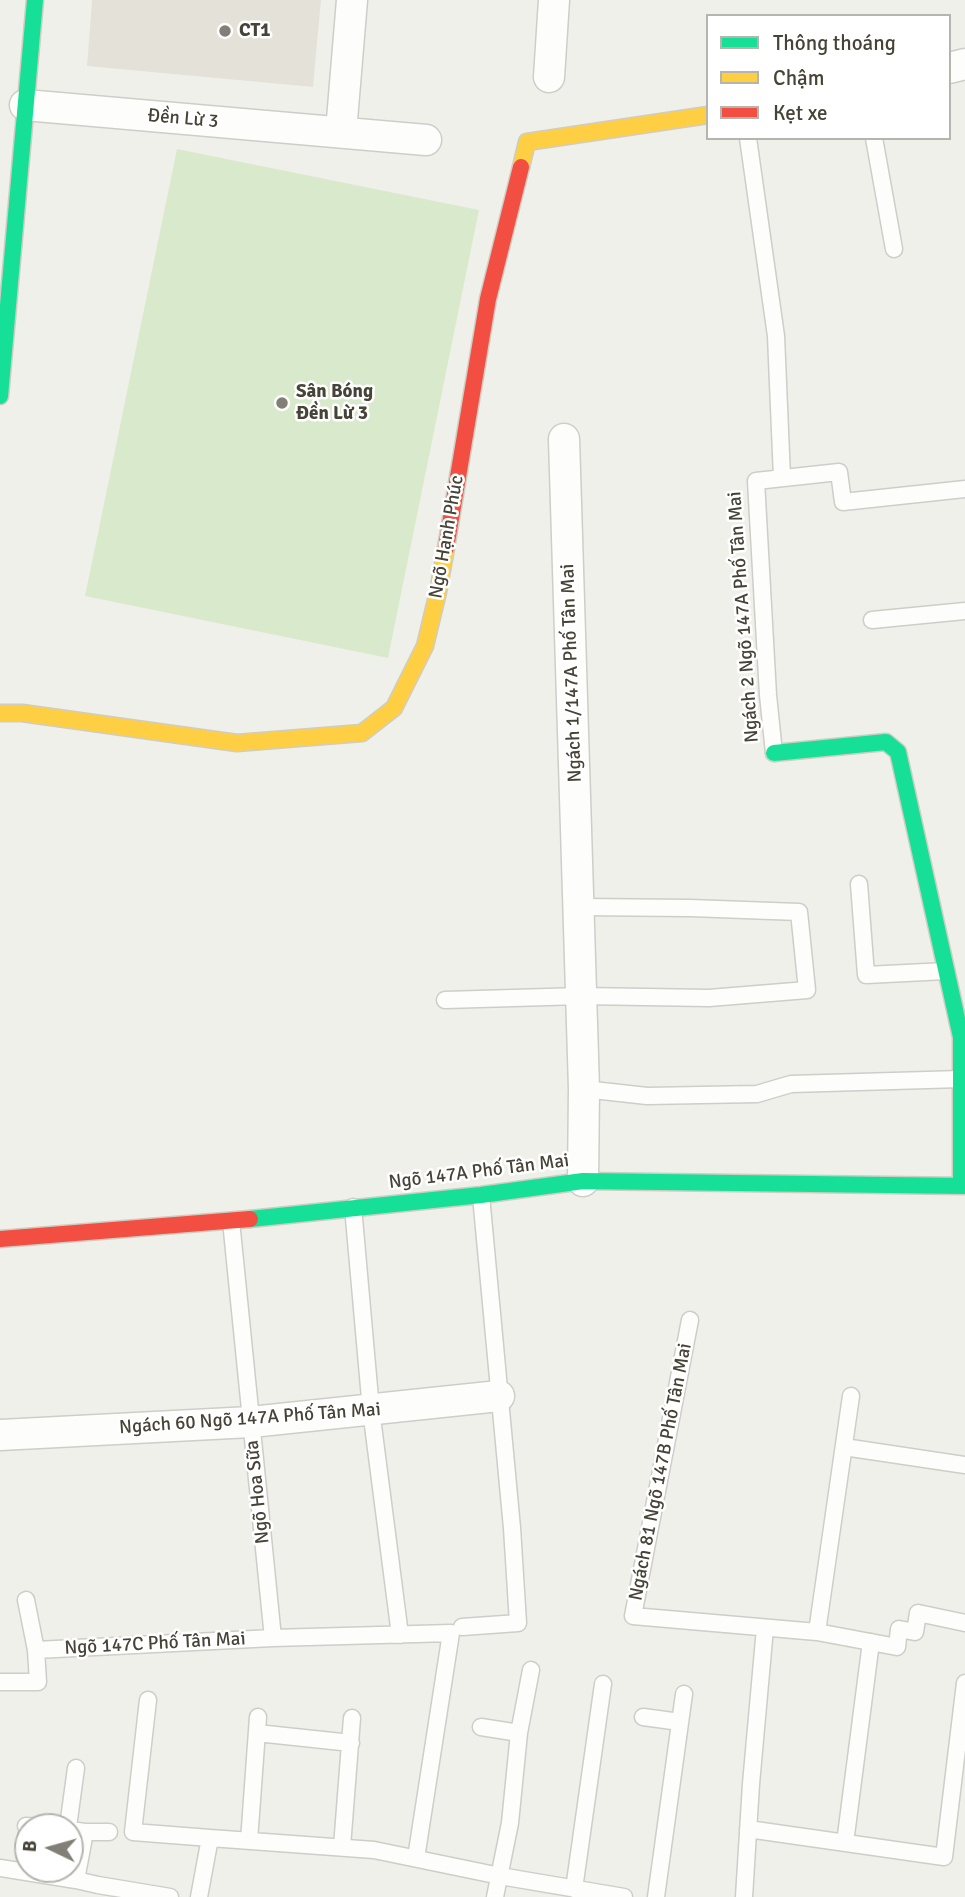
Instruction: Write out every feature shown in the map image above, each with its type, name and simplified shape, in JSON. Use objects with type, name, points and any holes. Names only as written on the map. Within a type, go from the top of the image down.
[{"type":"street","points":[[0,396],[35,0]]},
{"type":"street","points":[[341,132],[352,0]]},
{"type":"street","points":[[549,77],[554,0]]},
{"type":"street","name":"Đền Lừ 3","points":[[25,106],[426,140]]},
{"type":"street","name":"Ngõ Hạnh Phúc","points":[[0,713],[22,713],[237,743],[362,733],[394,708],[425,646],[438,592],[488,299],[527,142],[706,115]]},
{"type":"street","name":"Ngách 1/147A Phố Tân Mai","points":[[564,439],[582,996],[583,1181]]},
{"type":"street","name":"Ngách 2 Ngõ 147A Phố Tân Mai","points":[[774,753],[886,742],[898,752],[961,1037],[963,1186]]},
{"type":"street","name":"Ngõ 147A Phố Tân Mai","points":[[0,1239],[230,1221],[481,1195],[583,1181],[963,1186]]},
{"type":"street","name":"Ngách 60 Ngõ 147A Phố Tân Mai","points":[[0,1435],[251,1422],[499,1396]]},
{"type":"lane","points":[[748,140],[776,336],[782,478]]},
{"type":"lane","points":[[874,140],[894,249]]},
{"type":"lane","name":"Ngách 2 Ngõ 147A Phố Tân Mai","points":[[774,753],[768,695],[756,481],[839,472],[843,502],[965,489]]},
{"type":"lane","points":[[872,620],[965,611]]},
{"type":"lane","points":[[859,884],[866,975],[946,971]]},
{"type":"lane","points":[[445,1000],[582,996],[709,998],[807,990],[799,912],[579,907]]},
{"type":"lane","points":[[584,1089],[647,1096],[757,1094],[791,1084],[961,1079]]},
{"type":"lane","points":[[463,1627],[518,1623],[512,1528],[481,1195]]},
{"type":"lane","points":[[353,1207],[371,1410],[400,1635]]},
{"type":"lane","name":"Ngõ Hoa Sữa","points":[[230,1221],[274,1638]]},
{"type":"lane","name":"Ngách 81 Ngõ 147B Phố Tân Mai","points":[[690,1320],[633,1616],[817,1632],[897,1647],[899,1629],[915,1632],[918,1612],[965,1623]]},
{"type":"lane","points":[[817,1632],[851,1396]]},
{"type":"lane","points":[[844,1447],[965,1465]]},
{"type":"lane","name":"Ngõ 147C Phố Tân Mai","points":[[0,1682],[38,1682],[36,1650],[26,1600]]},
{"type":"lane","points":[[744,1897],[765,1628]]},
{"type":"lane","points":[[274,1638],[451,1633],[416,1858]]},
{"type":"lane","name":"Ngõ 147C Phố Tân Mai","points":[[36,1650],[274,1638]]},
{"type":"lane","points":[[845,1843],[871,1642]]},
{"type":"lane","points":[[495,1897],[510,1823],[519,1733],[531,1670]]},
{"type":"lane","points":[[748,1829],[944,1857],[965,1683]]},
{"type":"lane","points":[[574,1889],[603,1684]]},
{"type":"lane","points":[[656,1897],[684,1694]]},
{"type":"lane","points":[[148,1700],[133,1832],[374,1850],[500,1876],[624,1897]]},
{"type":"lane","points":[[643,1717],[680,1722]]},
{"type":"lane","points":[[342,1847],[352,1718]]},
{"type":"lane","points":[[249,1841],[258,1725],[351,1743]]},
{"type":"lane","points":[[481,1727],[519,1733]]},
{"type":"lane","points":[[75,1813],[76,1768]]},
{"type":"lane","points":[[84,1831],[109,1832]]},
{"type":"lane","points":[[199,1897],[210,1838]]},
{"type":"lane","points":[[97,1891],[170,1897]]},
{"type":"shaded area","points":[[92,0],[321,0],[313,87],[87,66]]},
{"type":"green space","name":"Sân Bóng Đền Lừ 3","points":[[177,149],[479,210],[388,658],[85,596]]},
{"type":"traffic: fast","points":[[0,396],[35,0]]},
{"type":"traffic: fast","points":[[774,753],[886,742],[898,752],[961,1037],[961,1186]]},
{"type":"traffic: fast","points":[[250,1219],[481,1195],[583,1181],[965,1186]]},
{"type":"traffic: slow","points":[[521,167],[527,142],[706,115]]},
{"type":"traffic: slow","points":[[0,713],[22,713],[237,743],[362,733],[394,708],[425,646],[446,548]]},
{"type":"traffic: jam","points":[[446,548],[488,299],[521,167]]},
{"type":"traffic: jam","points":[[0,1239],[250,1219]]},
{"type":"place","name":"CT1","points":[[225,31]]},
{"type":"place","name":"Sân Bóng Đền Lừ 3","points":[[282,403]]}]
